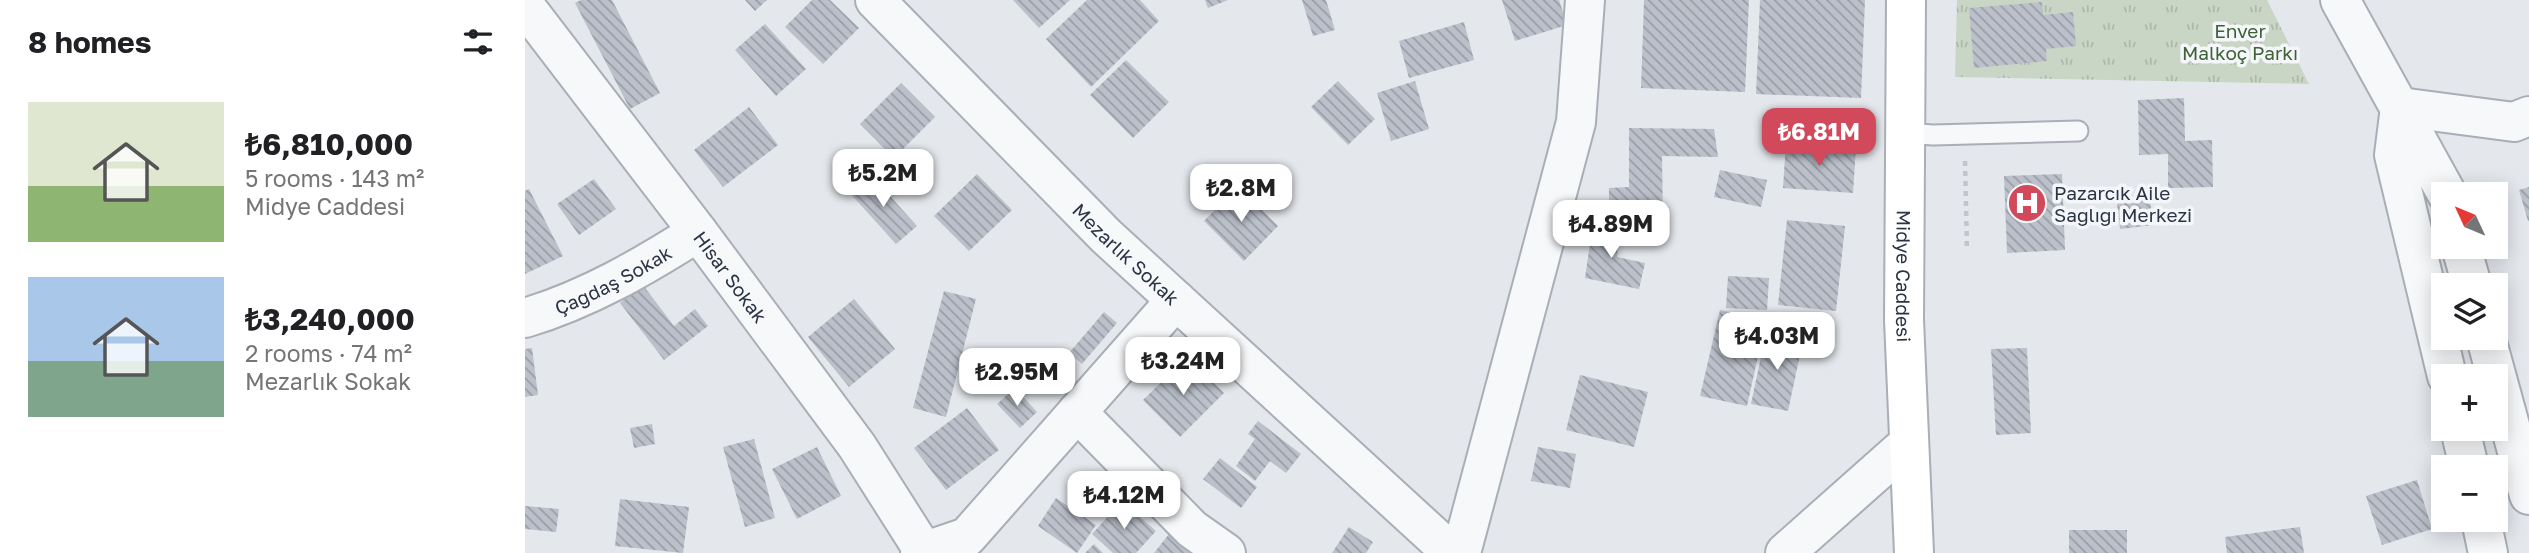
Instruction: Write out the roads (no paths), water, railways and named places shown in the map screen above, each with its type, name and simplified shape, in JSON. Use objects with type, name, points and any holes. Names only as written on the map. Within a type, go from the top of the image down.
[{"type":"main road","name":"Midye Caddesi","points":[[1906,0],[1904,320],[1913,553]]},
{"type":"street","name":"Mezarlık Sokak","points":[[875,0],[1106,236],[1452,553]]},
{"type":"street","points":[[1461,553],[1576,122],[1585,0]]},
{"type":"street","points":[[2340,0],[2441,182]]},
{"type":"street","name":"Hisar Sokak","points":[[525,6],[857,446],[923,553]]},
{"type":"street","points":[[2400,107],[2514,122],[2529,116]]},
{"type":"street","points":[[2400,107],[2394,155],[2444,364]]},
{"type":"street","name":"Çağdaş Sokak","points":[[525,318],[557,308],[636,271],[698,232]]},
{"type":"street","points":[[923,553],[967,537],[1176,300]]},
{"type":"street","points":[[2489,350],[2529,495]]},
{"type":"street","points":[[1077,412],[1192,529],[1227,553]]},
{"type":"street","points":[[1785,553],[1909,443]]},
{"type":"street","points":[[2484,532],[2489,553]]},
{"type":"lane","points":[[1905,133],[1933,135],[2078,131]]},
{"type":"place","name":"Pazarcık Aile Sağlığı Merkezi","points":[[2027,203]]},
{"type":"park label","name":"Enver Malkoç Parkı","points":[[2240,41]]}]
